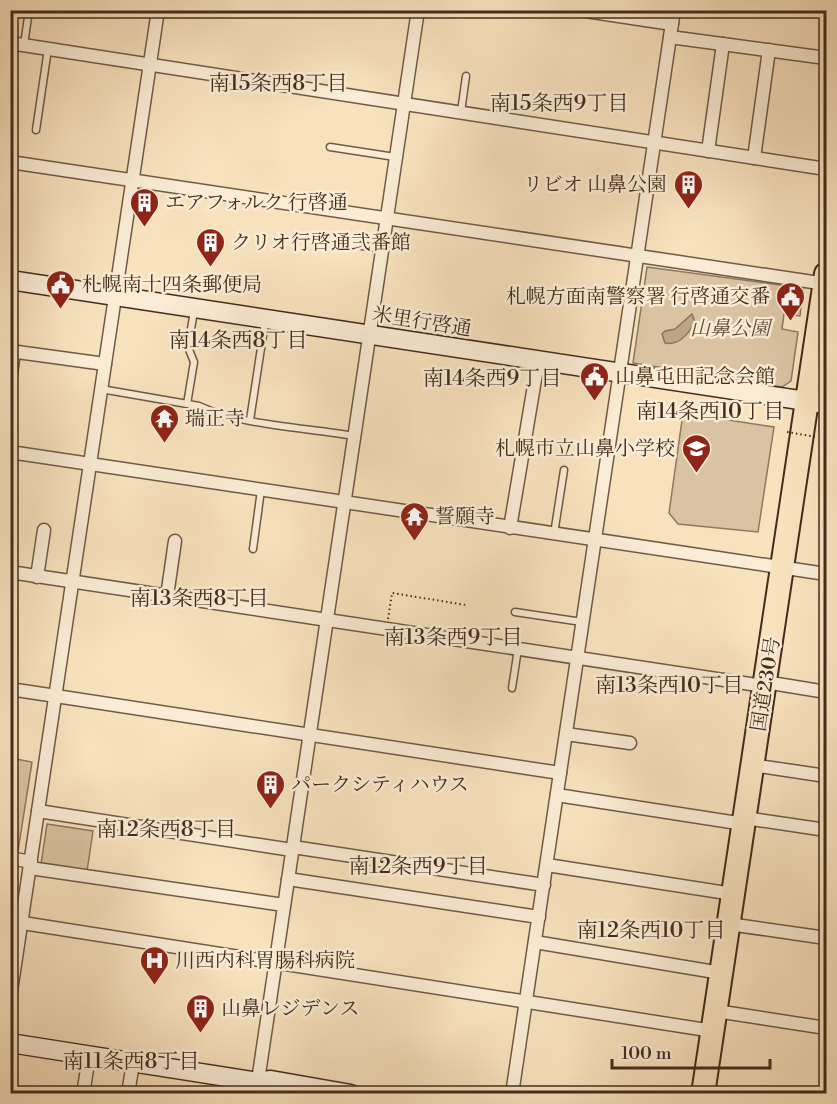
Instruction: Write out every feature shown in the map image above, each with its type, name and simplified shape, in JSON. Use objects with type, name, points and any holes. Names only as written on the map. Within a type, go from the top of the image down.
[{"type":"highway","name":"国道230号","points":[[703,1094],[782,568],[817,403],[826,281]]},
{"type":"street","points":[[10,998],[16,922],[30,865],[158,10]]},
{"type":"street","points":[[257,1088],[418,10]]},
{"type":"street","points":[[579,10],[723,44],[826,58]]},
{"type":"street","points":[[512,1094],[674,10]]},
{"type":"street","points":[[10,43],[826,169]]},
{"type":"street","points":[[708,151],[723,44]]},
{"type":"street","points":[[754,158],[769,50]]},
{"type":"street","points":[[10,162],[826,281]]},
{"type":"street","name":"米里行啓通","points":[[10,280],[817,403]]},
{"type":"street","points":[[14,351],[105,364]]},
{"type":"street","points":[[510,528],[538,362]]},
{"type":"street","points":[[10,452],[826,574]]},
{"type":"street","points":[[38,577],[44,530]]},
{"type":"street","points":[[167,596],[175,541]]},
{"type":"street","points":[[10,572],[578,658],[826,692]]},
{"type":"street","points":[[10,689],[560,773]]},
{"type":"street","points":[[566,734],[630,743]]},
{"type":"street","points":[[752,765],[826,776]]},
{"type":"street","points":[[557,795],[826,830]]},
{"type":"street","points":[[38,811],[544,885]]},
{"type":"street","points":[[10,858],[30,865],[284,906]]},
{"type":"street","points":[[547,865],[733,894]]},
{"type":"street","points":[[288,879],[539,917]]},
{"type":"street","points":[[16,922],[526,1002],[714,1021],[826,1028]]},
{"type":"street","points":[[729,924],[826,938]]},
{"type":"street","points":[[535,942],[722,973]]},
{"type":"street","points":[[10,1043],[257,1088],[271,1080],[351,1094]]},
{"type":"street","points":[[83,1094],[89,1057]]},
{"type":"street","points":[[128,1094],[133,1064]]},
{"type":"lane","points":[[24,45],[29,10]]},
{"type":"lane","points":[[36,130],[48,48]]},
{"type":"lane","points":[[461,112],[466,76]]},
{"type":"lane","points":[[330,147],[396,158]]},
{"type":"lane","points":[[343,243],[382,249]]},
{"type":"lane","points":[[187,404],[194,362],[188,347],[194,309]]},
{"type":"lane","points":[[250,420],[266,320]]},
{"type":"lane","points":[[13,381],[14,351]]},
{"type":"lane","points":[[101,389],[187,404],[250,420],[355,436]]},
{"type":"lane","points":[[554,535],[564,470]]},
{"type":"lane","points":[[253,549],[261,490]]},
{"type":"lane","points":[[515,612],[583,622]]},
{"type":"lane","points":[[512,688],[518,649]]},
{"type":"path","points":[[787,432],[817,437]]},
{"type":"path","points":[[388,622],[392,593],[466,605]]},
{"type":"green space","name":"山鼻公園","points":[[647,267],[803,288],[800,316],[784,314],[782,329],[798,332],[791,381],[782,387],[633,363]]},
{"type":"green space","points":[[683,413],[774,427],[758,532],[678,524],[669,513]]},
{"type":"green space","points":[[11,758],[32,762],[18,851],[11,850]]},
{"type":"green space","points":[[47,824],[93,831],[87,871],[41,864]]},
{"type":"shaded area","points":[[692,314],[695,322],[687,334],[675,343],[665,343],[662,334],[675,329]]},
{"type":"place","name":"リビオ 山鼻公園","points":[[688,210]]},
{"type":"place","name":"エアフォルク 行啓通","points":[[144,228]]},
{"type":"place","name":"クリオ行啓通弐番館","points":[[210,268]]},
{"type":"place","name":"札幌南十四条郵便局","points":[[61,310]]},
{"type":"place","name":"札幌方面南警察署 行啓通交番","points":[[791,322]]},
{"type":"place","name":"山鼻屯田記念会館","points":[[594,402]]},
{"type":"place","name":"瑞正寺","points":[[164,444]]},
{"type":"place","name":"札幌市立山鼻小学校","points":[[696,474]]},
{"type":"place","name":"誓願寺","points":[[414,542]]},
{"type":"place","name":"パークシティハウス","points":[[270,810]]},
{"type":"place","name":"川西内科胃腸科病院","points":[[154,986]]},
{"type":"place","name":"山鼻レジデンス","points":[[200,1034]]},
{"type":"district","name":"南15条西8丁目","points":[[278,83]]},
{"type":"district","name":"南15条西9丁目","points":[[559,103]]},
{"type":"district","name":"南14条西8丁目","points":[[238,340]]},
{"type":"district","name":"南14条西9丁目","points":[[492,378]]},
{"type":"district","name":"南14条西10丁目","points":[[710,411]]},
{"type":"district","name":"南13条西8丁目","points":[[199,598]]},
{"type":"district","name":"南13条西9丁目","points":[[453,637]]},
{"type":"district","name":"南13条西10丁目","points":[[669,685]]},
{"type":"district","name":"南12条西8丁目","points":[[166,829]]},
{"type":"district","name":"南12条西9丁目","points":[[418,866]]},
{"type":"district","name":"南12条西10丁目","points":[[651,930]]},
{"type":"district","name":"南11条西8丁目","points":[[131,1061]]}]
